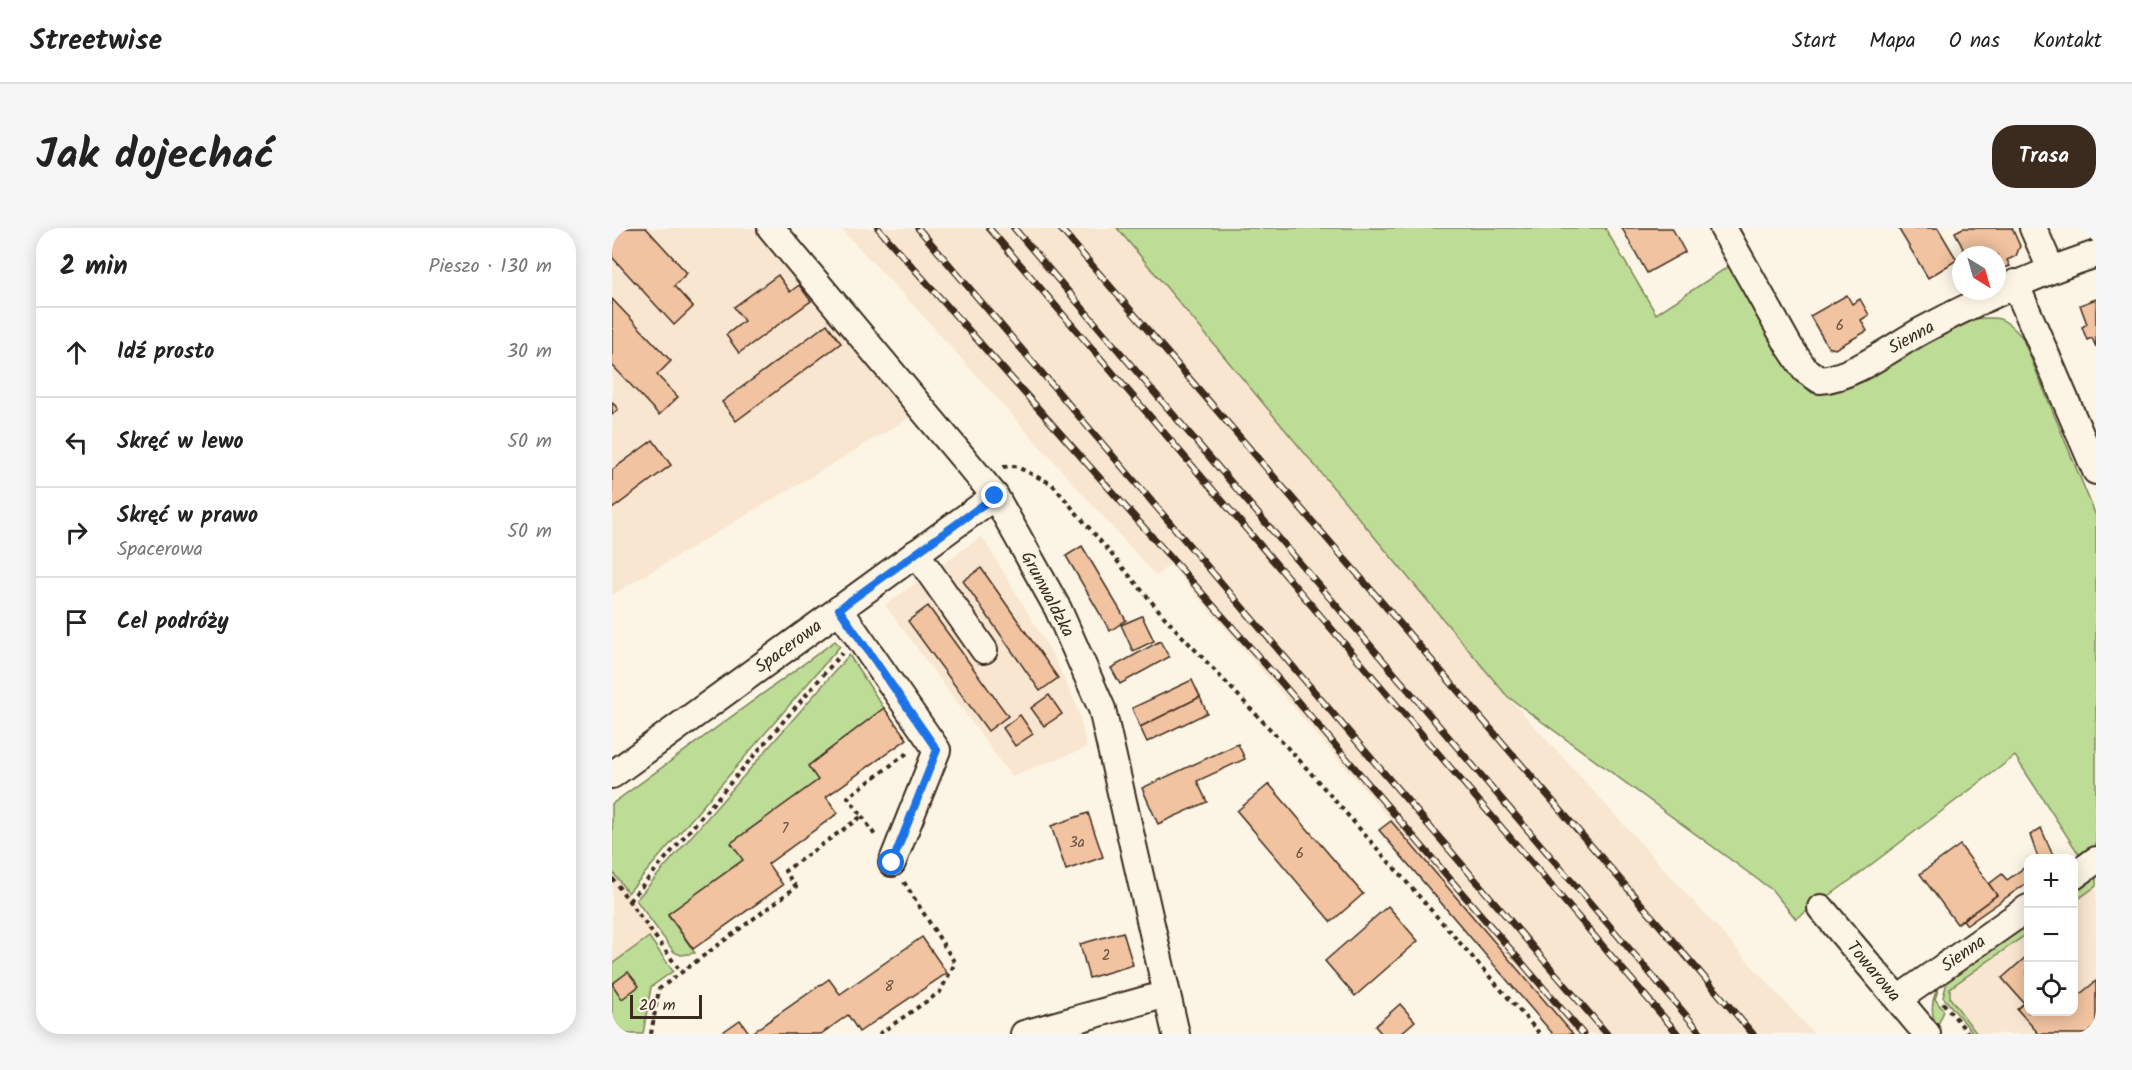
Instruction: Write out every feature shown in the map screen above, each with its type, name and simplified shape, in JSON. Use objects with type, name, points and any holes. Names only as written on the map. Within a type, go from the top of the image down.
[{"type":"street","name":"Grunwaldzka","points":[[771,228],[995,496],[1058,609],[1102,709],[1176,1034]]},
{"type":"street","name":"Sienna","points":[[1723,228],[1789,346],[1805,370],[1820,380],[1840,377],[1923,329],[2015,284]]},
{"type":"street","points":[[2033,228],[2051,269]]},
{"type":"street","points":[[2096,254],[2015,284],[2096,471]]},
{"type":"street","name":"Spacerowa","points":[[612,775],[995,496]]},
{"type":"street","points":[[916,552],[984,650]]},
{"type":"street","points":[[839,609],[937,750],[892,863]]},
{"type":"street","points":[[2078,873],[2096,860]]},
{"type":"street","name":"Towarowa","points":[[1821,908],[1927,1034]]},
{"type":"street","name":"Sienna","points":[[1898,999],[2024,911]]},
{"type":"street","points":[[1024,1034],[1167,994]]},
{"type":"path","points":[[972,469],[1015,466],[1052,484],[1167,620],[1301,762],[1540,1034]]},
{"type":"path","points":[[629,901],[849,646]]},
{"type":"path","points":[[879,1034],[940,992],[955,963],[848,797],[919,745]]},
{"type":"path","points":[[651,1034],[659,989],[796,887],[785,871],[862,816]]},
{"type":"path","points":[[612,878],[681,972]]},
{"type":"path","points":[[1943,1003],[1970,1034]]},
{"type":"path","points":[[886,1029],[889,1034]]},
{"type":"shaded area","points":[[612,228],[771,228],[923,410],[612,595]]},
{"type":"shaded area","points":[[840,228],[1117,228],[1507,696],[1814,1034],[1575,1034],[1170,564],[1156,576],[914,306]]},
{"type":"shaded area","points":[[982,536],[1053,655],[1077,707],[1087,748],[1011,776],[885,605]]},
{"type":"shaded area","points":[[612,873],[657,935],[612,967]]},
{"type":"shaded area","points":[[2096,886],[2096,1034],[1977,1034],[1950,998],[1950,988],[2024,936],[2024,1016],[2078,1016],[2078,899]]},
{"type":"green space","points":[[1117,228],[1605,228],[1656,314],[1732,264],[1776,350],[1798,380],[1812,393],[1836,391],[1973,319],[1996,318],[2011,325],[2022,337],[2096,516],[2096,845],[2080,856],[2015,756],[1796,919],[1772,890],[1507,696]]},
{"type":"green space","points":[[835,641],[840,646],[628,893],[612,871],[612,804]]},
{"type":"green space","points":[[849,655],[884,708],[808,766],[818,780],[743,860],[668,915],[695,953],[681,955],[674,952],[636,900]]},
{"type":"green space","points":[[2096,873],[2096,886],[2078,899],[2078,885]]},
{"type":"green space","points":[[2024,922],[2024,936],[1950,988],[1950,998],[1977,1034],[1974,1034],[1943,997],[1949,975]]},
{"type":"green space","points":[[649,937],[673,971],[651,987],[643,1034],[612,1034],[612,964]]},
{"type":"green space","points":[[1940,985],[1935,999],[1944,1011],[1937,1027],[1932,1006]]},
{"type":"building","points":[[613,228],[646,228],[687,273],[674,286],[693,307],[674,325],[612,257]]},
{"type":"building","points":[[1622,228],[1672,228],[1685,252],[1647,273]]},
{"type":"building","points":[[1898,228],[1938,228],[1952,252],[1952,263],[1928,278]]},
{"type":"building","points":[[1963,228],[2012,228],[2020,246],[2016,256],[2007,260],[2010,266],[2006,268],[2006,246],[1962,246],[1955,232]]},
{"type":"building","points":[[778,275],[790,292],[799,285],[811,301],[739,353],[726,335],[744,321],[734,307]]},
{"type":"building","points":[[1847,295],[1852,304],[1860,299],[1869,315],[1861,320],[1867,331],[1835,349],[1828,347],[1810,316]]},
{"type":"building","points":[[612,299],[671,361],[657,375],[678,397],[659,415],[612,365]]},
{"type":"building","points":[[2096,299],[2096,347],[2092,338],[2087,340],[2082,327],[2087,324],[2080,305]]},
{"type":"building","points":[[827,324],[841,343],[736,421],[722,402]]},
{"type":"building","points":[[612,402],[618,409],[612,415]]},
{"type":"building","points":[[653,440],[671,465],[612,509],[612,470]]},
{"type":"building","points":[[1082,546],[1126,620],[1110,631],[1066,556]]},
{"type":"building","points":[[981,568],[1058,678],[1040,691],[963,581]]},
{"type":"building","points":[[928,606],[1008,716],[988,731],[908,621]]},
{"type":"building","points":[[1142,616],[1154,641],[1133,651],[1121,625]]},
{"type":"building","points":[[1160,641],[1169,657],[1120,684],[1111,668]]},
{"type":"building","points":[[1192,680],[1200,697],[1140,727],[1132,708]]},
{"type":"building","points":[[1049,695],[1062,714],[1044,726],[1031,708]]},
{"type":"building","points":[[1200,697],[1207,713],[1147,742],[1140,727]]},
{"type":"building","points":[[884,708],[907,739],[826,797],[838,813],[768,864],[783,885],[693,949],[668,914],[743,860],[731,843],[818,780],[808,766]]},
{"type":"building","points":[[1020,715],[1033,734],[1015,746],[1003,728]]},
{"type":"building","points":[[1238,744],[1245,759],[1197,781],[1207,802],[1158,824],[1142,788]]},
{"type":"building","points":[[1269,784],[1363,894],[1331,922],[1237,811]]},
{"type":"building","points":[[1088,813],[1103,857],[1066,870],[1051,826]]},
{"type":"building","points":[[1391,821],[1573,1034],[1553,1034],[1379,830]]},
{"type":"building","points":[[2041,828],[2052,854],[2037,854],[2030,835]]},
{"type":"building","points":[[1960,845],[1997,895],[1957,924],[1920,874]]},
{"type":"building","points":[[2024,868],[2024,885],[1967,925],[1963,920],[1997,895],[1989,884],[2002,874],[2007,880]]},
{"type":"building","points":[[1388,906],[1418,941],[1355,996],[1325,961]]},
{"type":"building","points":[[1123,932],[1133,965],[1089,978],[1080,944]]},
{"type":"building","points":[[922,937],[947,973],[859,1032],[848,1015],[821,1034],[750,1034],[829,979],[840,994]]},
{"type":"building","points":[[2024,959],[2024,1003],[2002,978]]},
{"type":"building","points":[[628,972],[639,986],[622,999],[612,984]]},
{"type":"building","points":[[2096,981],[2096,1026],[2087,1034],[2039,1034],[2017,1009],[2024,1003],[2024,1016],[2078,1016],[2078,996]]},
{"type":"building","points":[[1400,1004],[1415,1021],[1400,1034],[1382,1034],[1375,1026]]},
{"type":"building","points":[[740,1020],[750,1034],[720,1034]]},
{"type":"railway","points":[[878,228],[1281,682],[1583,1034]]},
{"type":"railway","points":[[918,228],[1607,1034]]},
{"type":"railway","points":[[989,228],[1678,1034]]},
{"type":"railway","points":[[1014,228],[1702,1034]]},
{"type":"railway","points":[[1060,228],[1753,1034]]},
{"type":"route","points":[[892,863],[937,750],[839,609],[995,496]]}]
